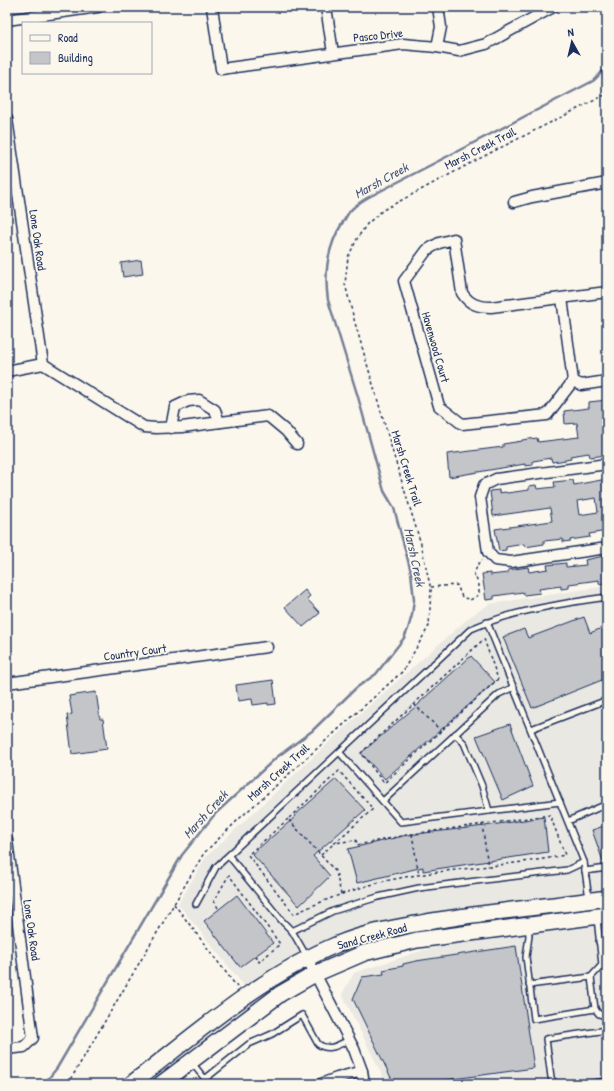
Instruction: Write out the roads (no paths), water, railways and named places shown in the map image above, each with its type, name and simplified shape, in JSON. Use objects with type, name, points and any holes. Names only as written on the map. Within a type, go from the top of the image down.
[{"type":"main road","name":"Sand Creek Road","points":[[161,1084],[280,994],[315,974],[364,953],[416,940],[528,925],[599,908]]},
{"type":"main road","name":"Sand Creek Road","points":[[131,1084],[245,996],[267,981],[307,958],[355,938],[393,928],[454,918],[599,908]]},
{"type":"street","points":[[7,20],[98,7]]},
{"type":"street","name":"Pasco Drive","points":[[212,7],[221,68],[403,44],[437,47],[459,51],[486,44],[553,8]]},
{"type":"street","points":[[326,7],[333,53]]},
{"type":"street","points":[[437,47],[441,27],[438,7]]},
{"type":"street","name":"Lone Oak Road","points":[[7,119],[43,364]]},
{"type":"street","points":[[514,202],[532,197],[607,183]]},
{"type":"street","name":"Havenwood Court","points":[[573,381],[547,415],[462,424],[439,406],[404,281],[427,250],[439,243],[454,240],[462,293],[465,298],[480,307],[491,307],[607,292]]},
{"type":"street","points":[[562,298],[573,381],[581,384],[607,381]]},
{"type":"street","points":[[7,371],[43,364],[144,427],[171,428],[268,416],[286,431],[297,444]]},
{"type":"street","points":[[171,428],[175,407],[188,401],[200,400],[215,410],[219,422]]},
{"type":"street","points":[[607,464],[496,479],[484,485],[480,497],[488,552],[495,560],[511,562],[607,548]]},
{"type":"street","name":"Country Court","points":[[7,683],[267,647]]},
{"type":"street","name":"Lone Oak Road","points":[[7,840],[33,1038],[24,1047],[7,1050]]},
{"type":"street","points":[[307,958],[349,1040],[362,1071],[364,1084]]},
{"type":"street","points":[[321,1084],[362,1071]]},
{"type":"lane","points":[[196,904],[216,867],[340,753],[471,629],[515,613],[551,605],[607,597]]},
{"type":"lane","points":[[488,622],[584,862],[588,892],[599,908],[599,942],[604,964],[591,977],[529,985]]},
{"type":"lane","points":[[383,801],[499,694],[514,687]]},
{"type":"lane","points":[[531,729],[607,700]]},
{"type":"lane","points":[[455,734],[464,742],[482,786],[489,811]]},
{"type":"lane","points":[[340,753],[402,822],[560,802]]},
{"type":"lane","points":[[568,821],[607,804]]},
{"type":"lane","points":[[229,856],[282,922],[292,931],[307,958]]},
{"type":"lane","points":[[292,931],[333,911],[378,897],[419,888],[566,870],[584,862]]},
{"type":"lane","points":[[585,871],[607,868]]},
{"type":"lane","points":[[528,925],[529,936],[526,957],[534,1018],[595,1009]]},
{"type":"lane","points":[[599,942],[607,941]]},
{"type":"lane","points":[[591,977],[595,1009],[599,1014],[607,1016]]},
{"type":"lane","points":[[191,1061],[205,1079],[249,1044],[272,1034],[302,1015],[318,1044],[330,1048],[349,1040]]},
{"type":"lane","points":[[557,1084],[551,1077],[546,1039],[607,1030]]},
{"type":"lane","points":[[586,1084],[607,1081]]},
{"type":"waterway","name":"Marsh Creek","points":[[44,1084],[57,1068],[182,855],[215,814],[277,757],[312,731],[356,688],[376,674],[404,638],[408,629],[414,600],[411,572],[394,508],[384,491],[358,397],[328,300],[328,260],[338,231],[348,213],[367,198],[593,81],[607,67]]}]
